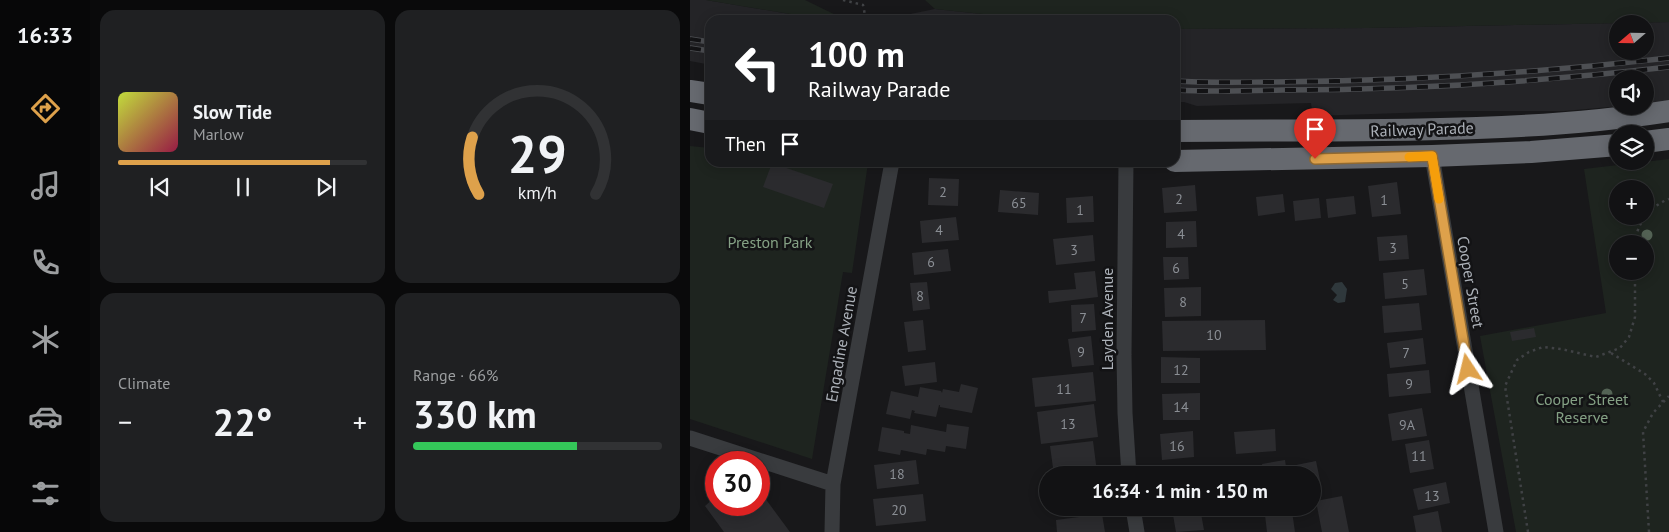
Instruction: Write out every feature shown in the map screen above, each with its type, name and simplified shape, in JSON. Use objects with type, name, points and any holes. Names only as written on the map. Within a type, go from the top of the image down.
[{"type":"highway","points":[[690,91],[705,93]]},
{"type":"highway","name":"Railway Parade","points":[[1180,131],[1430,129],[1529,125],[1621,118],[1669,111]]},
{"type":"highway","points":[[690,119],[705,121]]},
{"type":"highway","points":[[1654,141],[1669,139]]},
{"type":"highway","name":"Railway Parade","points":[[1180,161],[1432,156],[1531,152],[1609,146]]},
{"type":"street","name":"Cooper Street","points":[[1432,156],[1496,532]]},
{"type":"street","name":"Engadine Avenue","points":[[832,532],[833,484],[891,167]]},
{"type":"street","name":"Layden Avenue","points":[[1126,167],[1124,355],[1128,466]]},
{"type":"street","points":[[690,438],[833,484]]},
{"type":"street","points":[[1134,516],[1136,532]]},
{"type":"path","points":[[843,0],[863,5],[865,15]]},
{"type":"path","points":[[1636,235],[1641,221],[1664,201],[1669,199]]},
{"type":"path","points":[[1528,532],[1505,386],[1517,360],[1529,352],[1543,347],[1596,357],[1620,348],[1629,337],[1635,317],[1634,280]]},
{"type":"path","points":[[1610,353],[1645,374],[1654,384],[1663,402]]},
{"type":"path","points":[[1649,532],[1643,432],[1653,413],[1669,396]]},
{"type":"shaded area","points":[[690,0],[706,0],[796,15],[705,15],[705,64],[690,61]]},
{"type":"shaded area","points":[[935,9],[992,15],[906,15]]},
{"type":"shaded area","points":[[1654,22],[1669,22],[1669,101],[1654,103],[1654,70],[1609,70],[1609,107],[1564,111],[1460,111],[1313,116],[1311,103],[1197,106],[1180,102],[1180,29],[1369,28],[1609,23],[1609,60],[1654,60]]},
{"type":"shaded area","points":[[1342,282],[1347,289],[1345,302],[1338,303],[1333,300],[1337,295],[1331,289],[1335,283]]},
{"type":"green space","points":[[706,0],[805,0],[836,15],[796,15]]},
{"type":"green space","points":[[925,0],[1669,0],[1669,22],[1654,22],[1654,15],[1609,15],[1609,23],[1369,28],[1180,29],[1180,15],[992,15],[935,9]]},
{"type":"green space","name":"Preston Park","points":[[690,146],[705,148],[705,167],[867,167],[852,273],[843,272],[812,459],[690,419]]},
{"type":"green space","name":"Cooper Street Reserve","points":[[1669,159],[1669,532],[1516,532],[1480,336],[1606,313],[1584,169],[1609,166],[1609,170],[1654,170],[1654,161]]},
{"type":"building","points":[[770,167],[784,167],[833,184],[824,208],[763,187]]},
{"type":"building","points":[[929,178],[959,179],[958,206],[928,205]]},
{"type":"building","points":[[1397,182],[1401,214],[1372,217],[1368,186]]},
{"type":"building","points":[[1195,185],[1197,211],[1164,213],[1162,188]]},
{"type":"building","points":[[1000,190],[1039,193],[1038,215],[998,212]]},
{"type":"building","points":[[1283,194],[1285,212],[1258,216],[1256,197]]},
{"type":"building","points":[[1093,196],[1094,222],[1067,223],[1066,198]]},
{"type":"building","points":[[1354,196],[1356,214],[1328,218],[1326,199]]},
{"type":"building","points":[[1319,198],[1321,218],[1295,221],[1293,201]]},
{"type":"building","points":[[956,217],[959,240],[922,243],[920,221]]},
{"type":"building","points":[[1196,221],[1197,247],[1166,248],[1166,222]]},
{"type":"building","points":[[1093,235],[1095,261],[1056,265],[1053,239]]},
{"type":"building","points":[[1407,235],[1409,259],[1379,261],[1377,237]]},
{"type":"building","points":[[948,249],[951,271],[914,275],[912,253]]},
{"type":"building","points":[[1163,257],[1188,257],[1189,279],[1164,280]]},
{"type":"building","points":[[1424,269],[1427,295],[1385,299],[1383,273]]},
{"type":"building","points":[[1095,271],[1098,297],[1049,303],[1048,291],[1076,289],[1074,273]]},
{"type":"building","points":[[927,282],[930,309],[913,311],[910,283]]},
{"type":"building","points":[[1201,287],[1201,316],[1165,317],[1164,288]]},
{"type":"building","points":[[1419,303],[1422,330],[1384,333],[1382,306]]},
{"type":"building","points":[[1094,304],[1096,330],[1072,332],[1071,305]]},
{"type":"building","points":[[923,320],[926,350],[908,352],[904,322]]},
{"type":"building","points":[[1265,320],[1266,350],[1163,351],[1162,321]]},
{"type":"building","points":[[1534,328],[1536,337],[1512,341],[1510,332]]},
{"type":"building","points":[[1091,336],[1094,365],[1072,367],[1068,339]]},
{"type":"building","points":[[1423,338],[1426,364],[1390,368],[1387,343]]},
{"type":"building","points":[[1161,357],[1200,358],[1200,383],[1161,383]]},
{"type":"building","points":[[935,362],[937,382],[905,386],[902,366]]},
{"type":"building","points":[[1429,370],[1431,393],[1389,397],[1387,374]]},
{"type":"building","points":[[1093,372],[1096,401],[1035,407],[1032,378]]},
{"type":"building","points":[[961,384],[978,388],[972,413],[940,407],[939,405],[936,417],[914,413],[915,411],[912,410],[910,419],[886,414],[891,391],[918,397],[920,387],[941,391],[942,393],[943,389],[959,392]]},
{"type":"building","points":[[1200,393],[1200,420],[1163,420],[1162,394]]},
{"type":"building","points":[[1094,404],[1098,437],[1041,444],[1037,412]]},
{"type":"building","points":[[1422,408],[1427,436],[1392,441],[1388,414]]},
{"type":"building","points":[[947,424],[969,427],[966,449],[946,446],[945,452],[927,449],[926,455],[901,450],[900,455],[878,451],[882,427],[910,434],[911,425],[946,432]]},
{"type":"building","points":[[1275,429],[1276,451],[1236,454],[1234,432]]},
{"type":"building","points":[[1193,431],[1194,457],[1162,460],[1160,434]]},
{"type":"building","points":[[1429,440],[1434,469],[1410,473],[1405,444]]},
{"type":"building","points":[[1093,441],[1096,466],[1053,466],[1050,446]]},
{"type":"building","points":[[916,460],[919,484],[877,489],[874,465]]},
{"type":"building","points":[[1285,460],[1286,466],[1262,466],[1262,464]]},
{"type":"building","points":[[1316,461],[1317,466],[1291,466]]},
{"type":"building","points":[[1446,482],[1450,503],[1418,510],[1413,489]]},
{"type":"building","points":[[923,494],[926,521],[876,526],[873,499]]},
{"type":"building","points":[[1342,496],[1349,532],[1322,532],[1319,516],[1321,516],[1321,500]]},
{"type":"building","points":[[770,505],[790,532],[724,532],[712,516],[770,516]]},
{"type":"building","points":[[1438,511],[1442,532],[1416,532],[1413,516]]},
{"type":"building","points":[[1102,516],[1105,532],[1057,532],[1056,520]]},
{"type":"building","points":[[1173,516],[1201,516],[1204,530],[1176,532]]},
{"type":"building","points":[[1265,516],[1293,516],[1295,532],[1267,532]]},
{"type":"railway","points":[[690,39],[705,41]]},
{"type":"railway","points":[[690,48],[705,50]]},
{"type":"railway","points":[[1180,81],[1274,82],[1422,78],[1571,68],[1669,58]]},
{"type":"railway","points":[[1180,90],[1242,91],[1427,87],[1524,81],[1669,67]]},
{"type":"slow traffic","points":[[1409,157],[1432,156],[1439,199]]},
{"type":"route","points":[[1315,159],[1432,156],[1468,369]]}]
